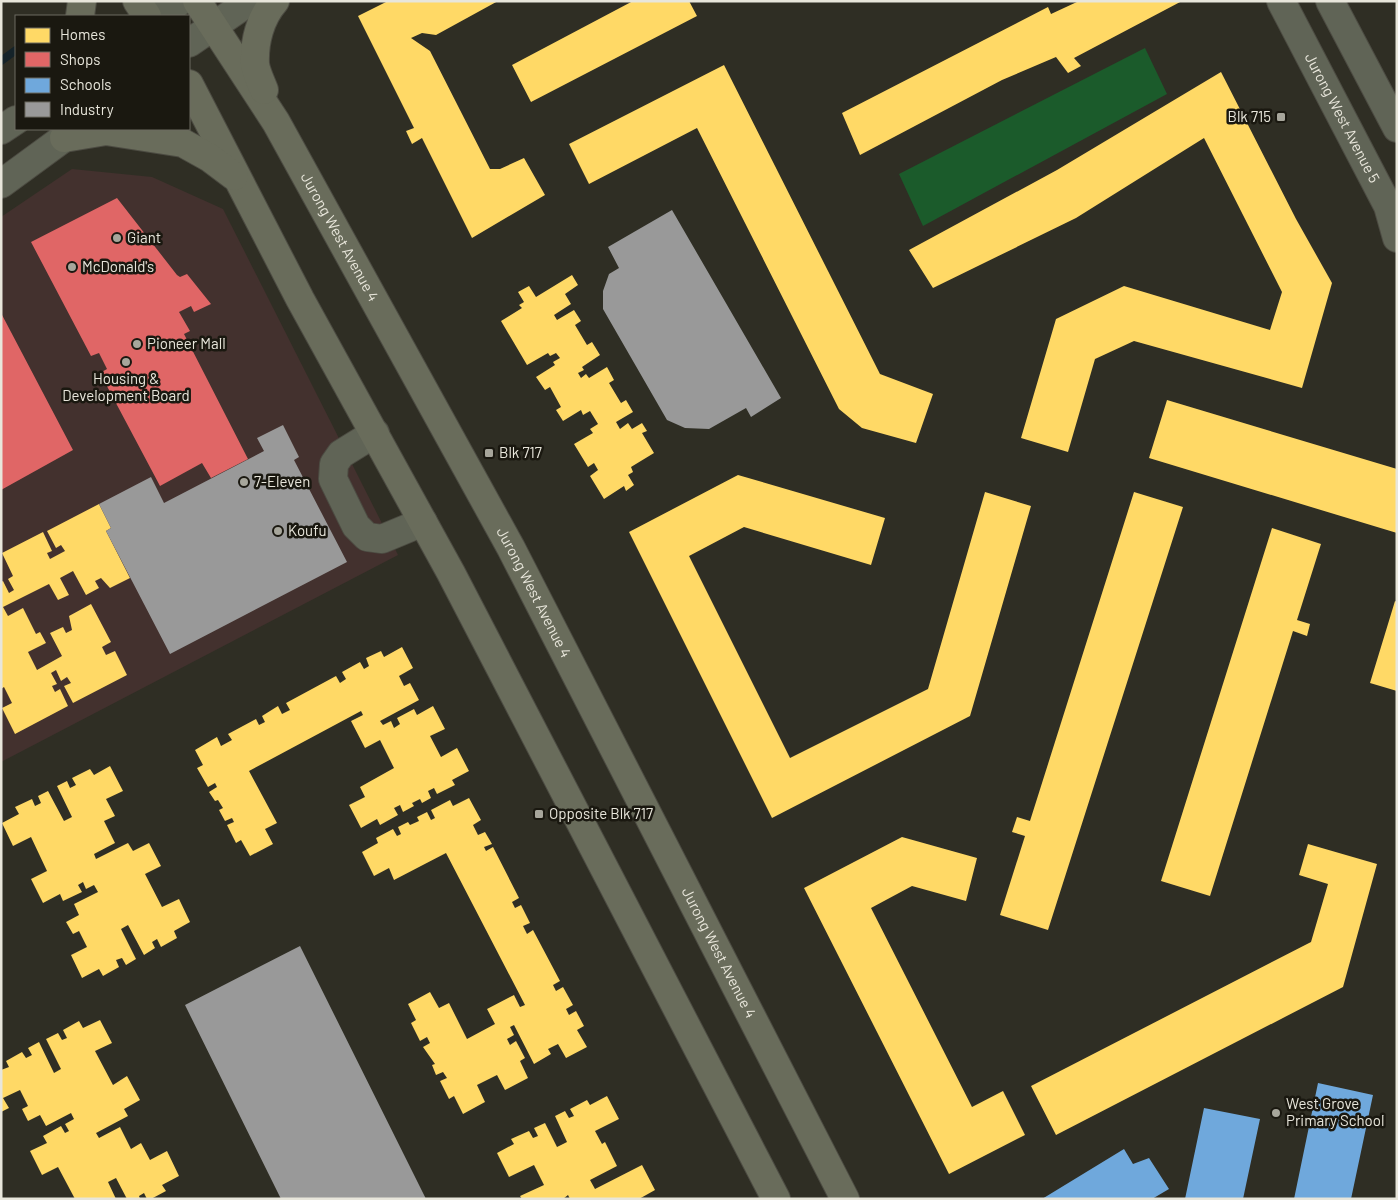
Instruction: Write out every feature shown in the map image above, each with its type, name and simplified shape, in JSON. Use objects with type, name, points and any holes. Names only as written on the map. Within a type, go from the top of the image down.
[{"type":"main road","points":[[80,15],[82,1]]},
{"type":"main road","points":[[137,1],[146,15]]},
{"type":"main road","name":"Jurong West Avenue 4","points":[[198,1],[276,122],[511,548],[845,1199]]},
{"type":"main road","points":[[275,1],[268,8],[257,34],[255,65],[276,122]]},
{"type":"main road","points":[[190,86],[300,299],[423,522],[776,1199]]},
{"type":"main road","points":[[70,134],[106,132],[183,143],[210,158],[237,178]]},
{"type":"street","points":[[161,15],[180,1]]},
{"type":"street","points":[[190,42],[250,1]]},
{"type":"street","name":"Jurong West Avenue 5","points":[[1280,1],[1388,206],[1397,238]]},
{"type":"street","points":[[1330,1],[1397,128]]},
{"type":"street","points":[[1,130],[15,121]]},
{"type":"street","points":[[1,184],[70,134]]},
{"type":"street","points":[[375,433],[341,454],[334,464],[333,479],[356,526],[367,537],[382,539],[423,522]]},
{"type":"shaded area","points":[[72,169],[152,177],[223,209],[398,555],[1,762],[1,217]]},
{"type":"green space","points":[[1145,48],[1167,94],[923,226],[899,174]]},
{"type":"building: Homes","points":[[388,1],[498,1],[436,35],[422,33],[411,38],[430,51],[490,169],[500,169],[524,158],[545,195],[472,238],[422,138],[412,144],[406,131],[414,128],[358,16]]},
{"type":"building: Homes","points":[[633,1],[689,1],[697,16],[531,102],[512,65]]},
{"type":"building: Homes","points":[[1079,1],[1182,1],[1074,58],[1081,66],[1068,73],[1056,57],[1002,80],[860,155],[842,113],[1048,7],[1051,14]]},
{"type":"building: Homes","points":[[724,65],[880,374],[933,394],[916,443],[862,428],[839,409],[697,128],[589,184],[569,144]]},
{"type":"building: Homes","points":[[1221,72],[1296,219],[1332,283],[1302,388],[1134,341],[1095,359],[1068,452],[1021,438],[1056,319],[1124,286],[1270,330],[1282,292],[1204,138],[1076,218],[933,288],[909,250],[1057,170]]},
{"type":"building: Homes","points":[[572,275],[578,285],[565,294],[571,304],[554,315],[557,320],[574,310],[581,321],[575,325],[587,345],[592,342],[600,355],[582,367],[584,370],[578,373],[581,378],[586,374],[589,378],[607,367],[614,380],[609,383],[621,403],[626,400],[633,412],[616,422],[620,429],[628,423],[632,429],[642,423],[647,431],[642,433],[654,453],[631,467],[633,472],[628,475],[634,485],[626,491],[624,486],[604,499],[590,476],[598,470],[594,463],[588,467],[574,444],[593,433],[590,429],[598,424],[590,411],[583,415],[581,410],[563,421],[556,410],[561,407],[550,387],[545,390],[536,377],[555,365],[553,362],[560,358],[556,353],[550,356],[548,353],[527,365],[501,321],[522,308],[519,305],[524,302],[518,292],[529,286],[536,297]]},
{"type":"building: Homes","points":[[1167,400],[1397,469],[1397,533],[1149,458]]},
{"type":"building: Homes","points":[[738,475],[885,518],[871,565],[744,527],[689,556],[790,758],[928,689],[985,492],[1031,506],[970,716],[772,818],[629,532]]},
{"type":"building: Homes","points":[[1134,492],[1183,507],[1048,930],[1000,915],[1025,836],[1012,832],[1017,817],[1030,821]]},
{"type":"building: Homes","points":[[99,504],[111,528],[106,531],[130,578],[110,588],[101,578],[95,581],[99,588],[86,595],[73,571],[60,578],[69,595],[58,600],[49,584],[3,607],[8,616],[23,608],[36,634],[40,632],[46,643],[28,652],[37,670],[62,656],[50,633],[63,627],[66,633],[72,630],[69,616],[91,604],[111,642],[102,647],[106,655],[115,651],[127,675],[73,703],[64,686],[71,683],[67,677],[61,681],[56,670],[51,673],[57,684],[52,686],[55,692],[60,689],[68,706],[15,734],[2,708],[12,703],[4,687],[1,689],[1,582],[3,581],[9,593],[14,590],[8,579],[13,576],[2,553],[43,532],[52,551],[47,553],[50,559],[65,551],[61,545],[56,548],[47,531]]},
{"type":"building: Homes","points":[[1272,528],[1321,544],[1297,620],[1310,624],[1307,636],[1293,631],[1210,896],[1161,881]]},
{"type":"building: Homes","points":[[1395,601],[1397,602],[1397,691],[1370,683]]},
{"type":"building: Homes","points":[[402,647],[413,668],[399,676],[404,686],[410,683],[419,700],[380,721],[383,725],[391,721],[394,728],[400,724],[397,718],[414,709],[417,715],[433,706],[445,729],[430,736],[441,757],[457,748],[469,771],[452,780],[455,785],[437,794],[434,788],[428,791],[431,798],[422,803],[420,799],[412,803],[414,806],[403,812],[400,805],[394,808],[398,815],[380,825],[377,819],[361,828],[349,805],[365,797],[360,787],[394,768],[380,740],[365,748],[351,721],[363,715],[361,711],[249,771],[277,823],[265,829],[273,844],[250,856],[241,840],[236,843],[227,825],[234,822],[232,818],[225,821],[219,810],[223,808],[218,800],[215,801],[209,792],[217,787],[215,783],[208,787],[197,768],[203,765],[195,750],[217,737],[221,746],[232,740],[228,734],[256,719],[259,725],[265,722],[262,716],[278,706],[282,714],[290,710],[286,703],[336,676],[340,683],[346,679],[342,672],[360,662],[364,669],[369,666],[366,658],[381,651],[384,657]]},
{"type":"building: Homes","points":[[110,766],[123,791],[106,799],[115,816],[104,821],[115,843],[94,854],[96,859],[128,843],[133,851],[149,843],[161,866],[145,874],[162,907],[179,899],[190,922],[174,931],[177,938],[161,947],[157,939],[152,942],[155,948],[144,955],[128,925],[121,929],[136,959],[126,965],[122,958],[116,960],[119,967],[103,976],[99,969],[82,978],[71,955],[87,947],[79,931],[73,934],[66,922],[79,915],[74,904],[98,892],[94,885],[86,889],[83,882],[78,885],[82,892],[63,901],[60,894],[43,903],[31,879],[47,871],[31,837],[13,846],[2,823],[19,814],[15,807],[32,799],[35,806],[41,803],[38,796],[48,791],[64,821],[72,817],[57,786],[67,781],[70,788],[76,785],[72,778],[90,769],[94,775]]},
{"type":"building: Homes","points":[[469,798],[481,820],[473,825],[478,835],[485,832],[492,844],[484,847],[486,851],[493,847],[519,898],[512,902],[515,908],[521,905],[530,923],[523,926],[527,934],[533,930],[560,981],[553,985],[556,991],[563,987],[573,1005],[566,1009],[569,1015],[576,1011],[584,1026],[577,1030],[587,1047],[566,1058],[558,1044],[548,1049],[551,1054],[534,1064],[514,1025],[510,1027],[514,1035],[507,1039],[510,1045],[516,1041],[525,1058],[520,1061],[528,1078],[505,1090],[497,1075],[477,1085],[485,1102],[463,1114],[454,1096],[449,1099],[440,1081],[447,1078],[443,1072],[436,1075],[432,1065],[435,1064],[423,1047],[430,1043],[427,1037],[420,1041],[411,1023],[416,1020],[408,1004],[430,992],[439,1008],[449,1003],[467,1039],[495,1024],[487,1009],[514,995],[520,1007],[525,1005],[446,853],[394,880],[389,868],[374,876],[362,852],[378,843],[376,838],[393,829],[397,836],[401,834],[398,827],[408,822],[410,825],[419,821],[417,817],[427,812],[431,820],[435,818],[431,810],[450,800],[453,806]]},
{"type":"building: Homes","points":[[902,837],[977,858],[966,901],[912,886],[871,908],[972,1107],[1003,1091],[1025,1135],[949,1174],[804,888]]},
{"type":"building: Homes","points":[[1308,844],[1377,864],[1343,987],[1056,1135],[1031,1086],[1311,942],[1328,884],[1299,875]]},
{"type":"building: Homes","points":[[100,1020],[112,1043],[95,1051],[113,1085],[127,1076],[140,1100],[124,1109],[128,1116],[96,1133],[99,1138],[120,1127],[131,1149],[141,1143],[150,1160],[167,1151],[179,1176],[162,1185],[166,1191],[151,1199],[147,1199],[144,1193],[139,1196],[140,1199],[127,1199],[116,1178],[108,1182],[116,1199],[75,1199],[58,1167],[42,1175],[30,1151],[47,1143],[43,1136],[61,1126],[65,1133],[69,1131],[65,1124],[74,1119],[71,1113],[46,1126],[40,1115],[28,1121],[22,1109],[28,1106],[20,1090],[3,1098],[9,1108],[1,1112],[1,1070],[9,1067],[6,1061],[22,1052],[26,1058],[32,1055],[28,1048],[39,1042],[54,1073],[61,1069],[46,1039],[58,1033],[62,1040],[67,1038],[63,1030],[79,1021],[83,1028]]},
{"type":"building: Homes","points":[[607,1096],[619,1119],[595,1131],[602,1144],[605,1142],[617,1166],[590,1180],[595,1189],[642,1165],[655,1190],[639,1199],[570,1199],[568,1195],[563,1199],[522,1199],[520,1196],[544,1185],[534,1165],[509,1177],[497,1153],[514,1144],[511,1139],[529,1131],[533,1138],[538,1136],[534,1128],[545,1123],[557,1147],[567,1142],[555,1116],[565,1111],[569,1118],[574,1116],[570,1109],[587,1100],[590,1105]]},
{"type":"building: Shops","name":"Pioneer Mall","points":[[117,198],[177,275],[180,277],[187,274],[211,304],[194,312],[191,306],[179,312],[190,331],[184,334],[248,459],[211,478],[202,463],[160,486],[100,373],[107,369],[99,353],[91,356],[31,242]]},
{"type":"building: Shops","points":[[1,313],[73,450],[1,490]]},
{"type":"building: Schools","points":[[1318,1083],[1373,1095],[1351,1199],[1294,1199]]},
{"type":"building: Schools","points":[[1204,1108],[1260,1119],[1243,1199],[1185,1199]]},
{"type":"building: Schools","points":[[1124,1149],[1133,1164],[1149,1158],[1169,1189],[1152,1199],[1042,1199]]},
{"type":"building: Industry","points":[[672,210],[781,398],[751,417],[746,408],[709,429],[685,428],[667,420],[603,309],[603,291],[609,274],[619,268],[608,247]]},
{"type":"building: Industry","points":[[283,425],[299,457],[294,460],[347,562],[170,654],[106,531],[111,528],[99,504],[151,477],[164,503],[264,451],[257,438]]},
{"type":"building: Industry","points":[[300,946],[426,1199],[281,1199],[185,1005]]},
{"type":"waterway","points":[[1,61],[15,51]]},
{"type":"place","name":"Blk 715","points":[[1281,117]]},
{"type":"place","name":"Giant","points":[[117,238]]},
{"type":"place","name":"McDonald's","points":[[72,267]]},
{"type":"place","name":"Pioneer Mall","points":[[137,344]]},
{"type":"place","name":"Housing & Development Board","points":[[126,362]]},
{"type":"place","name":"Blk 717","points":[[489,453]]},
{"type":"place","name":"7-Eleven","points":[[244,482]]},
{"type":"place","name":"Koufu","points":[[278,531]]},
{"type":"place","name":"Opposite Blk 717","points":[[539,814]]},
{"type":"place","name":"West Grove Primary School","points":[[1276,1113]]}]
